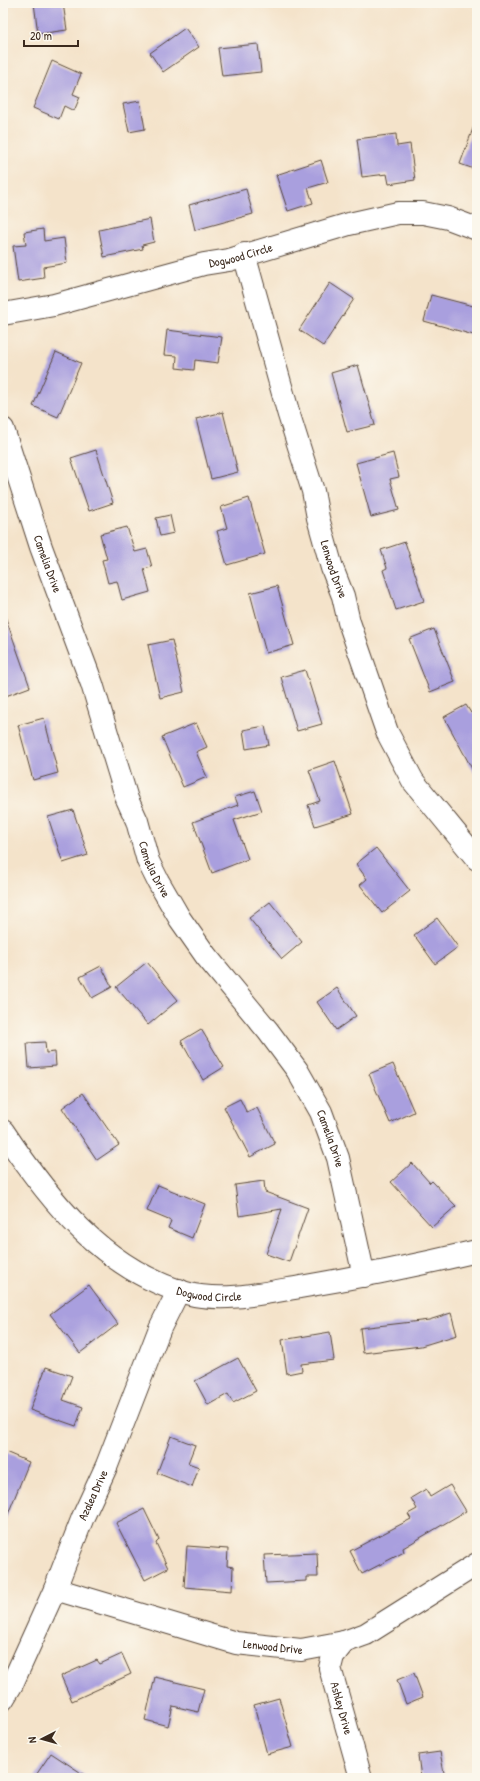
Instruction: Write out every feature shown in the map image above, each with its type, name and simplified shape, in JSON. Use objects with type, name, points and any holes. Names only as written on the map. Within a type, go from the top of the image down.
[{"type":"street","name":"Dogwood Circle","points":[[3,314],[54,305],[204,264],[229,260],[244,254],[326,232],[349,224],[398,213],[423,213],[436,215],[477,229]]},
{"type":"street","name":"Lenwood Drive","points":[[244,254],[289,415],[313,491],[318,518],[332,568],[343,596],[349,622],[387,732],[413,781],[477,859]]},
{"type":"street","name":"Camelia Drive","points":[[3,429],[41,547],[92,684],[127,799],[136,821],[148,861],[180,919],[206,956],[268,1030],[297,1070],[321,1112],[338,1158],[364,1276]]},
{"type":"street","name":"Dogwood Circle","points":[[3,1131],[36,1178],[71,1220],[91,1239],[114,1258],[137,1273],[187,1293],[240,1297],[364,1276],[477,1250]]},
{"type":"street","name":"Azalea Drive","points":[[3,1699],[12,1684],[56,1589],[83,1517],[107,1465],[160,1328],[179,1290]]},
{"type":"street","name":"Lenwood Drive","points":[[56,1589],[236,1643],[301,1650],[344,1642],[366,1634],[477,1564]]},
{"type":"street","name":"Ashley Drive","points":[[344,1642],[332,1656],[330,1668],[361,1778]]},
{"type":"building","points":[[34,3],[63,3],[67,30],[38,34]]},
{"type":"building","points":[[185,28],[199,47],[163,72],[150,53]]},
{"type":"building","points":[[258,44],[261,72],[222,76],[218,48]]},
{"type":"building","points":[[52,61],[81,74],[73,94],[80,97],[74,111],[64,106],[59,119],[33,108]]},
{"type":"building","points":[[140,101],[145,129],[129,132],[123,104]]},
{"type":"building","points":[[475,123],[477,123],[477,170],[460,164]]},
{"type":"building","points":[[396,134],[397,146],[410,144],[415,180],[389,184],[387,174],[362,177],[357,139]]},
{"type":"building","points":[[321,160],[328,182],[308,188],[313,203],[288,211],[276,175]]},
{"type":"building","points":[[246,189],[253,214],[195,230],[189,205]]},
{"type":"building","points":[[150,219],[154,242],[142,245],[143,249],[104,257],[99,230]]},
{"type":"building","points":[[43,229],[44,241],[64,238],[67,263],[43,267],[44,278],[18,282],[13,246],[26,245],[24,232]]},
{"type":"building","points":[[330,283],[354,299],[323,346],[299,330]]},
{"type":"building","points":[[431,295],[477,307],[477,336],[424,321]]},
{"type":"building","points":[[167,330],[222,337],[218,363],[195,360],[194,370],[176,368],[177,356],[164,355]]},
{"type":"building","points":[[56,352],[81,363],[58,417],[33,406]]},
{"type":"building","points":[[358,365],[375,425],[347,432],[331,373]]},
{"type":"building","points":[[223,412],[238,472],[211,479],[196,419]]},
{"type":"building","points":[[96,450],[113,503],[89,511],[71,458]]},
{"type":"building","points":[[393,453],[399,477],[390,479],[399,510],[371,517],[356,463]]},
{"type":"building","points":[[249,498],[265,554],[227,565],[217,531],[227,528],[221,507]]},
{"type":"building","points":[[170,515],[174,533],[160,536],[156,518]]},
{"type":"building","points":[[127,527],[135,552],[147,549],[152,567],[144,569],[150,592],[122,600],[117,581],[108,583],[102,560],[107,559],[100,534]]},
{"type":"building","points":[[405,542],[424,601],[396,610],[383,570],[387,568],[381,550]]},
{"type":"building","points":[[277,586],[294,645],[266,653],[250,593]]},
{"type":"building","points":[[5,616],[30,687],[3,697],[3,617]]},
{"type":"building","points":[[434,629],[455,682],[430,692],[409,639]]},
{"type":"building","points":[[172,640],[184,692],[160,698],[148,645]]},
{"type":"building","points":[[305,670],[322,724],[297,731],[281,677]]},
{"type":"building","points":[[466,705],[471,713],[477,710],[477,778],[444,717]]},
{"type":"building","points":[[44,718],[58,773],[33,780],[18,725]]},
{"type":"building","points":[[196,723],[207,747],[196,752],[207,777],[183,787],[162,737]]},
{"type":"building","points":[[265,726],[269,745],[246,749],[243,730]]},
{"type":"building","points":[[335,761],[353,814],[315,826],[308,805],[320,801],[309,770]]},
{"type":"building","points":[[255,791],[262,811],[234,820],[248,859],[212,873],[193,822],[238,805],[235,797]]},
{"type":"building","points":[[73,810],[88,855],[63,863],[48,817]]},
{"type":"building","points":[[376,848],[410,891],[382,913],[360,885],[367,879],[356,864]]},
{"type":"building","points":[[270,902],[302,942],[282,959],[249,918]]},
{"type":"building","points":[[437,918],[458,947],[435,964],[414,935]]},
{"type":"building","points":[[147,962],[178,1000],[148,1025],[116,987]]},
{"type":"building","points":[[101,966],[112,987],[92,998],[80,977]]},
{"type":"building","points":[[337,988],[356,1016],[336,1030],[317,1002]]},
{"type":"building","points":[[201,1029],[224,1067],[203,1080],[181,1041]]},
{"type":"building","points":[[45,1042],[46,1053],[55,1052],[56,1066],[29,1068],[27,1043]]},
{"type":"building","points":[[393,1064],[414,1112],[390,1123],[369,1074]]},
{"type":"building","points":[[83,1093],[119,1145],[97,1160],[62,1108]]},
{"type":"building","points":[[240,1099],[247,1113],[257,1108],[275,1144],[250,1157],[224,1107]]},
{"type":"building","points":[[412,1163],[430,1183],[432,1181],[456,1206],[432,1227],[391,1182]]},
{"type":"building","points":[[264,1181],[265,1192],[308,1208],[289,1262],[266,1254],[282,1209],[239,1216],[235,1185]]},
{"type":"building","points":[[158,1185],[205,1204],[192,1238],[168,1228],[171,1221],[147,1211]]},
{"type":"building","points":[[89,1285],[118,1324],[80,1353],[50,1314]]},
{"type":"building","points":[[451,1313],[457,1335],[421,1346],[363,1353],[360,1328],[429,1320]]},
{"type":"building","points":[[330,1332],[334,1360],[301,1364],[302,1371],[287,1374],[282,1340]]},
{"type":"building","points":[[238,1358],[256,1391],[233,1403],[228,1394],[208,1405],[195,1381]]},
{"type":"building","points":[[46,1367],[72,1376],[63,1400],[83,1407],[76,1426],[30,1410]]},
{"type":"building","points":[[171,1436],[195,1445],[188,1463],[199,1467],[192,1487],[157,1473]]},
{"type":"building","points":[[3,1451],[29,1462],[4,1524],[3,1524]]},
{"type":"building","points":[[450,1485],[466,1511],[403,1548],[404,1552],[362,1574],[350,1551],[411,1519],[408,1514],[417,1509],[411,1498],[426,1489],[430,1497]]},
{"type":"building","points":[[144,1509],[159,1540],[156,1543],[168,1568],[145,1580],[116,1523]]},
{"type":"building","points":[[187,1546],[228,1549],[227,1566],[233,1567],[232,1591],[184,1587]]},
{"type":"building","points":[[317,1553],[318,1577],[307,1577],[307,1581],[266,1583],[264,1555]]},
{"type":"building","points":[[122,1654],[131,1674],[72,1701],[61,1676],[97,1660],[100,1664]]},
{"type":"building","points":[[414,1673],[423,1697],[406,1704],[397,1680]]},
{"type":"building","points":[[155,1677],[204,1689],[198,1712],[173,1706],[168,1726],[145,1720]]},
{"type":"building","points":[[279,1698],[293,1747],[267,1754],[254,1705]]},
{"type":"building","points":[[440,1752],[445,1778],[421,1778],[418,1755]]},
{"type":"building","points":[[51,1753],[89,1778],[34,1778]]}]
